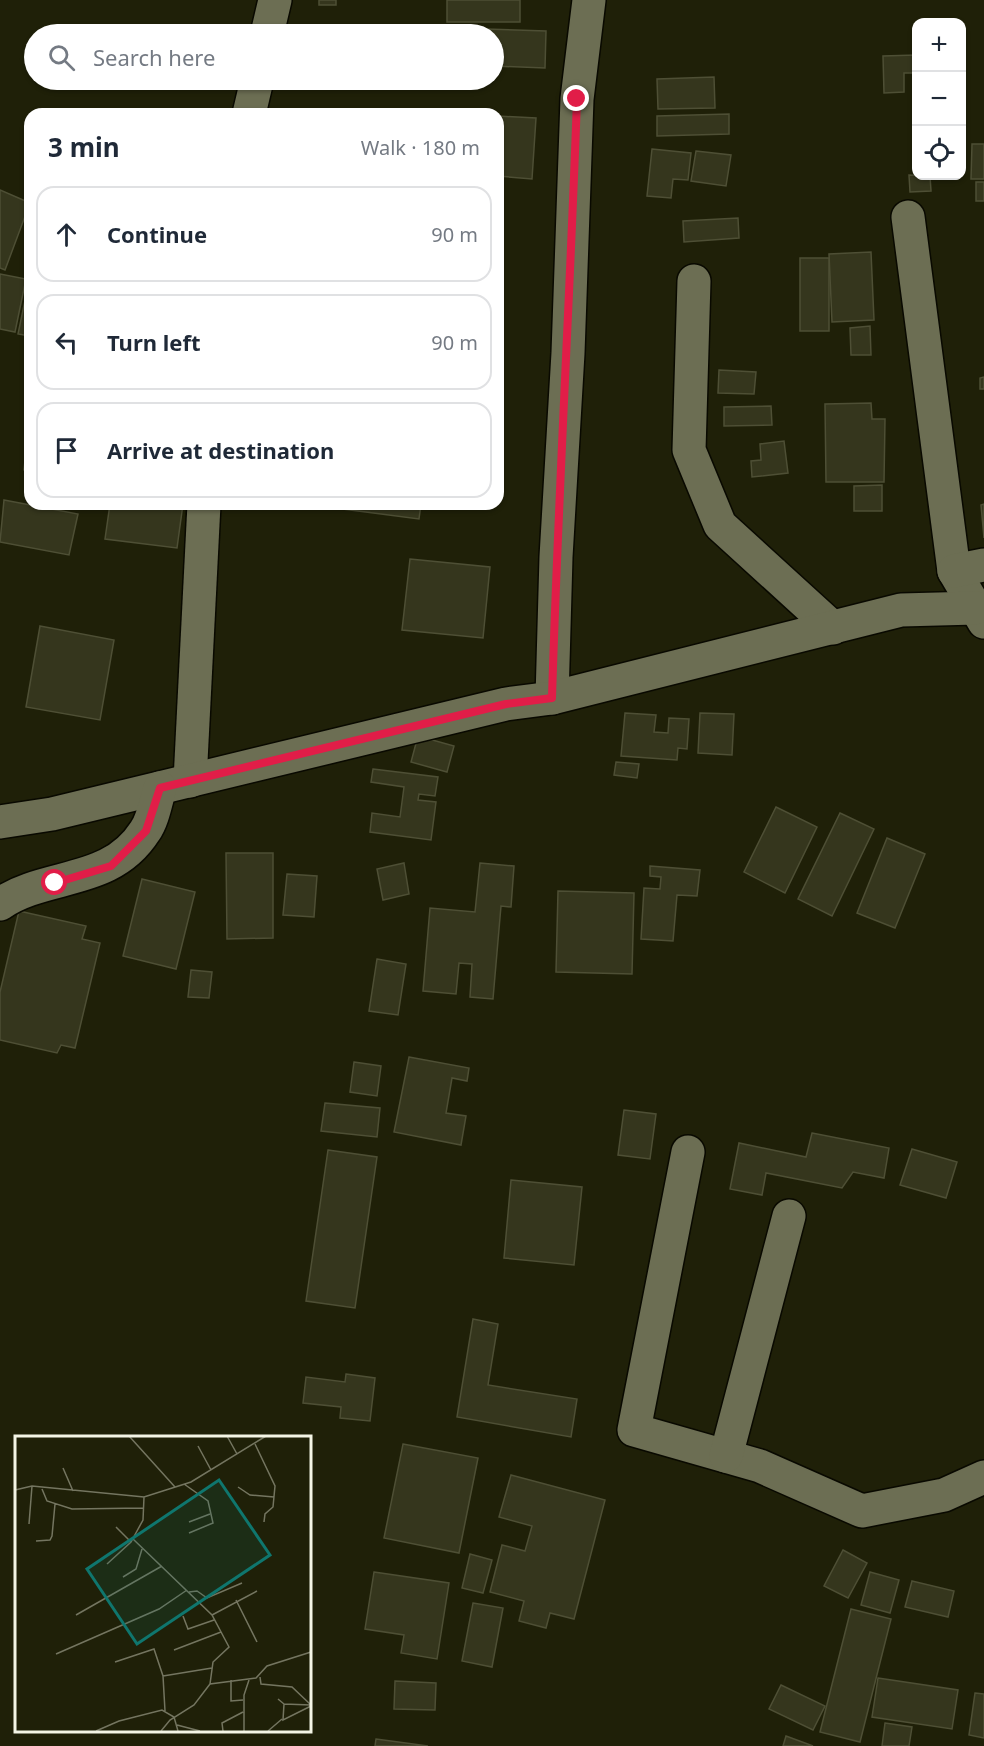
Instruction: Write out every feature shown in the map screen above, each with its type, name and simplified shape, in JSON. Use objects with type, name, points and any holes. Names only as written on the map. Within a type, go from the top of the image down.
[{"type":"street","points":[[269,24],[275,0]]},
{"type":"street","points":[[552,698],[556,557],[568,352],[577,99],[589,0]]},
{"type":"street","points":[[250,108],[255,90]]},
{"type":"street","points":[[0,822],[52,814],[506,704],[552,698],[902,610],[980,615],[969,568],[908,217]]},
{"type":"street","points":[[694,281],[689,450],[720,525],[833,628]]},
{"type":"street","points":[[0,904],[15,894],[111,866],[146,831],[175,784],[203,510]]},
{"type":"street","points":[[688,1152],[634,1430],[760,1466],[862,1511],[945,1495],[984,1477]]},
{"type":"street","points":[[726,1456],[789,1216]]},
{"type":"building","points":[[319,0],[336,0],[336,5],[319,5]]},
{"type":"building","points":[[447,0],[520,0],[520,22],[447,22]]},
{"type":"building","points":[[504,30],[546,31],[545,68],[504,66]]},
{"type":"building","points":[[912,55],[912,73],[904,73],[904,92],[884,93],[883,56]]},
{"type":"building","points":[[714,77],[715,108],[658,109],[657,79]]},
{"type":"building","points":[[729,114],[729,134],[657,136],[657,116]]},
{"type":"building","points":[[504,116],[536,118],[532,179],[504,177]]},
{"type":"building","points":[[972,144],[984,144],[984,179],[971,179]]},
{"type":"building","points":[[652,149],[691,153],[688,180],[673,179],[671,198],[647,196]]},
{"type":"building","points":[[696,151],[731,155],[726,186],[691,181]]},
{"type":"building","points":[[909,175],[912,175],[912,180],[930,180],[931,191],[910,192]]},
{"type":"building","points":[[976,182],[984,182],[984,201],[976,201]]},
{"type":"building","points":[[0,190],[24,200],[24,219],[5,270],[0,268]]},
{"type":"building","points":[[738,218],[739,238],[684,242],[683,221]]},
{"type":"building","points":[[871,252],[874,320],[832,322],[829,254]]},
{"type":"building","points":[[800,258],[829,258],[829,331],[800,331]]},
{"type":"building","points":[[0,274],[24,279],[15,332],[0,329]]},
{"type":"building","points":[[24,305],[24,335],[18,334]]},
{"type":"building","points":[[870,326],[871,355],[851,355],[850,328]]},
{"type":"building","points":[[719,370],[756,372],[754,394],[718,393]]},
{"type":"building","points":[[984,377],[984,389],[980,389],[980,378]]},
{"type":"building","points":[[871,403],[872,419],[885,419],[884,482],[826,482],[825,404]]},
{"type":"building","points":[[771,406],[772,425],[724,426],[724,407]]},
{"type":"building","points":[[784,441],[788,473],[752,477],[751,461],[761,460],[760,444]]},
{"type":"building","points":[[882,485],[882,511],[854,511],[854,486]]},
{"type":"building","points":[[4,500],[24,504],[24,510],[57,510],[78,514],[69,555],[0,542]]},
{"type":"building","points":[[984,504],[984,538],[981,505]]},
{"type":"building","points":[[109,510],[182,510],[177,548],[105,539]]},
{"type":"building","points":[[351,510],[420,510],[419,519]]},
{"type":"building","points":[[410,559],[490,567],[483,638],[402,630]]},
{"type":"building","points":[[40,626],[114,640],[100,720],[26,707]]},
{"type":"building","points":[[625,713],[656,715],[654,732],[668,733],[669,718],[689,719],[687,749],[678,748],[677,760],[621,756]]},
{"type":"building","points":[[700,713],[734,714],[732,755],[698,753]]},
{"type":"building","points":[[418,736],[454,746],[447,772],[411,762]]},
{"type":"building","points":[[616,762],[639,764],[637,778],[614,775]]},
{"type":"building","points":[[373,769],[438,777],[435,796],[419,794],[418,800],[436,802],[431,840],[370,832],[372,813],[400,817],[404,787],[371,782]]},
{"type":"building","points":[[776,807],[817,827],[785,893],[744,872]]},
{"type":"building","points":[[840,813],[874,829],[832,916],[798,899]]},
{"type":"building","points":[[887,838],[925,854],[895,928],[857,913]]},
{"type":"building","points":[[226,853],[273,853],[273,938],[227,939]]},
{"type":"building","points":[[404,863],[409,894],[383,900],[377,869]]},
{"type":"building","points":[[480,863],[514,866],[511,907],[501,906],[493,999],[470,997],[472,964],[459,963],[456,994],[423,991],[430,908],[475,912]]},
{"type":"building","points":[[650,866],[700,870],[697,896],[677,895],[673,941],[641,939],[644,888],[660,889],[661,877],[650,876]]},
{"type":"building","points":[[287,874],[317,876],[314,917],[283,915]]},
{"type":"building","points":[[142,879],[195,892],[176,969],[123,956]]},
{"type":"building","points":[[558,891],[634,893],[632,974],[556,972]]},
{"type":"building","points":[[19,911],[86,926],[82,939],[100,943],[75,1048],[61,1045],[57,1053],[0,1040],[0,992]]},
{"type":"building","points":[[377,959],[406,964],[398,1015],[369,1011]]},
{"type":"building","points":[[191,970],[212,972],[209,998],[188,997]]},
{"type":"building","points":[[409,1057],[469,1068],[467,1081],[452,1078],[446,1113],[466,1116],[461,1145],[394,1132]]},
{"type":"building","points":[[354,1062],[381,1066],[377,1096],[350,1092]]},
{"type":"building","points":[[325,1103],[380,1108],[377,1137],[321,1131]]},
{"type":"building","points":[[624,1110],[656,1114],[650,1159],[618,1155]]},
{"type":"building","points":[[812,1133],[889,1148],[884,1178],[853,1172],[842,1188],[766,1173],[762,1195],[730,1189],[739,1143],[806,1157]]},
{"type":"building","points":[[912,1149],[957,1162],[946,1198],[900,1185]]},
{"type":"building","points":[[328,1150],[377,1157],[355,1308],[306,1301]]},
{"type":"building","points":[[511,1180],[582,1187],[574,1265],[504,1258]]},
{"type":"building","points":[[473,1319],[498,1324],[488,1385],[577,1399],[571,1437],[457,1417]]},
{"type":"building","points":[[346,1374],[375,1378],[370,1421],[340,1418],[341,1407],[303,1403],[306,1377],[345,1382]]},
{"type":"building","points":[[403,1444],[478,1458],[459,1553],[384,1538]]},
{"type":"building","points":[[511,1475],[605,1500],[574,1619],[550,1613],[546,1628],[519,1621],[524,1601],[490,1592],[502,1545],[525,1551],[532,1526],[499,1517]]},
{"type":"building","points":[[843,1550],[867,1563],[848,1598],[824,1586]]},
{"type":"building","points":[[470,1554],[492,1560],[483,1593],[462,1588]]},
{"type":"building","points":[[374,1572],[449,1583],[437,1659],[401,1653],[404,1635],[365,1629]]},
{"type":"building","points":[[870,1572],[899,1580],[890,1613],[861,1605]]},
{"type":"building","points":[[912,1581],[954,1591],[948,1617],[905,1607]]},
{"type":"building","points":[[473,1603],[503,1608],[492,1667],[462,1661]]},
{"type":"building","points":[[851,1609],[891,1619],[860,1742],[820,1732]]},
{"type":"building","points":[[878,1678],[958,1690],[952,1729],[872,1717]]},
{"type":"building","points":[[395,1681],[436,1683],[435,1710],[394,1709]]},
{"type":"building","points":[[781,1685],[825,1706],[813,1730],[769,1709]]},
{"type":"building","points":[[975,1693],[984,1694],[984,1738],[969,1735]]},
{"type":"building","points":[[885,1723],[912,1727],[909,1746],[882,1746]]},
{"type":"building","points":[[786,1736],[813,1746],[783,1746]]},
{"type":"building","points":[[376,1739],[428,1746],[375,1746]]},
{"type":"route","points":[[55,883],[111,866],[146,831],[160,788],[506,704],[552,698],[556,557],[568,352],[577,99]]}]
